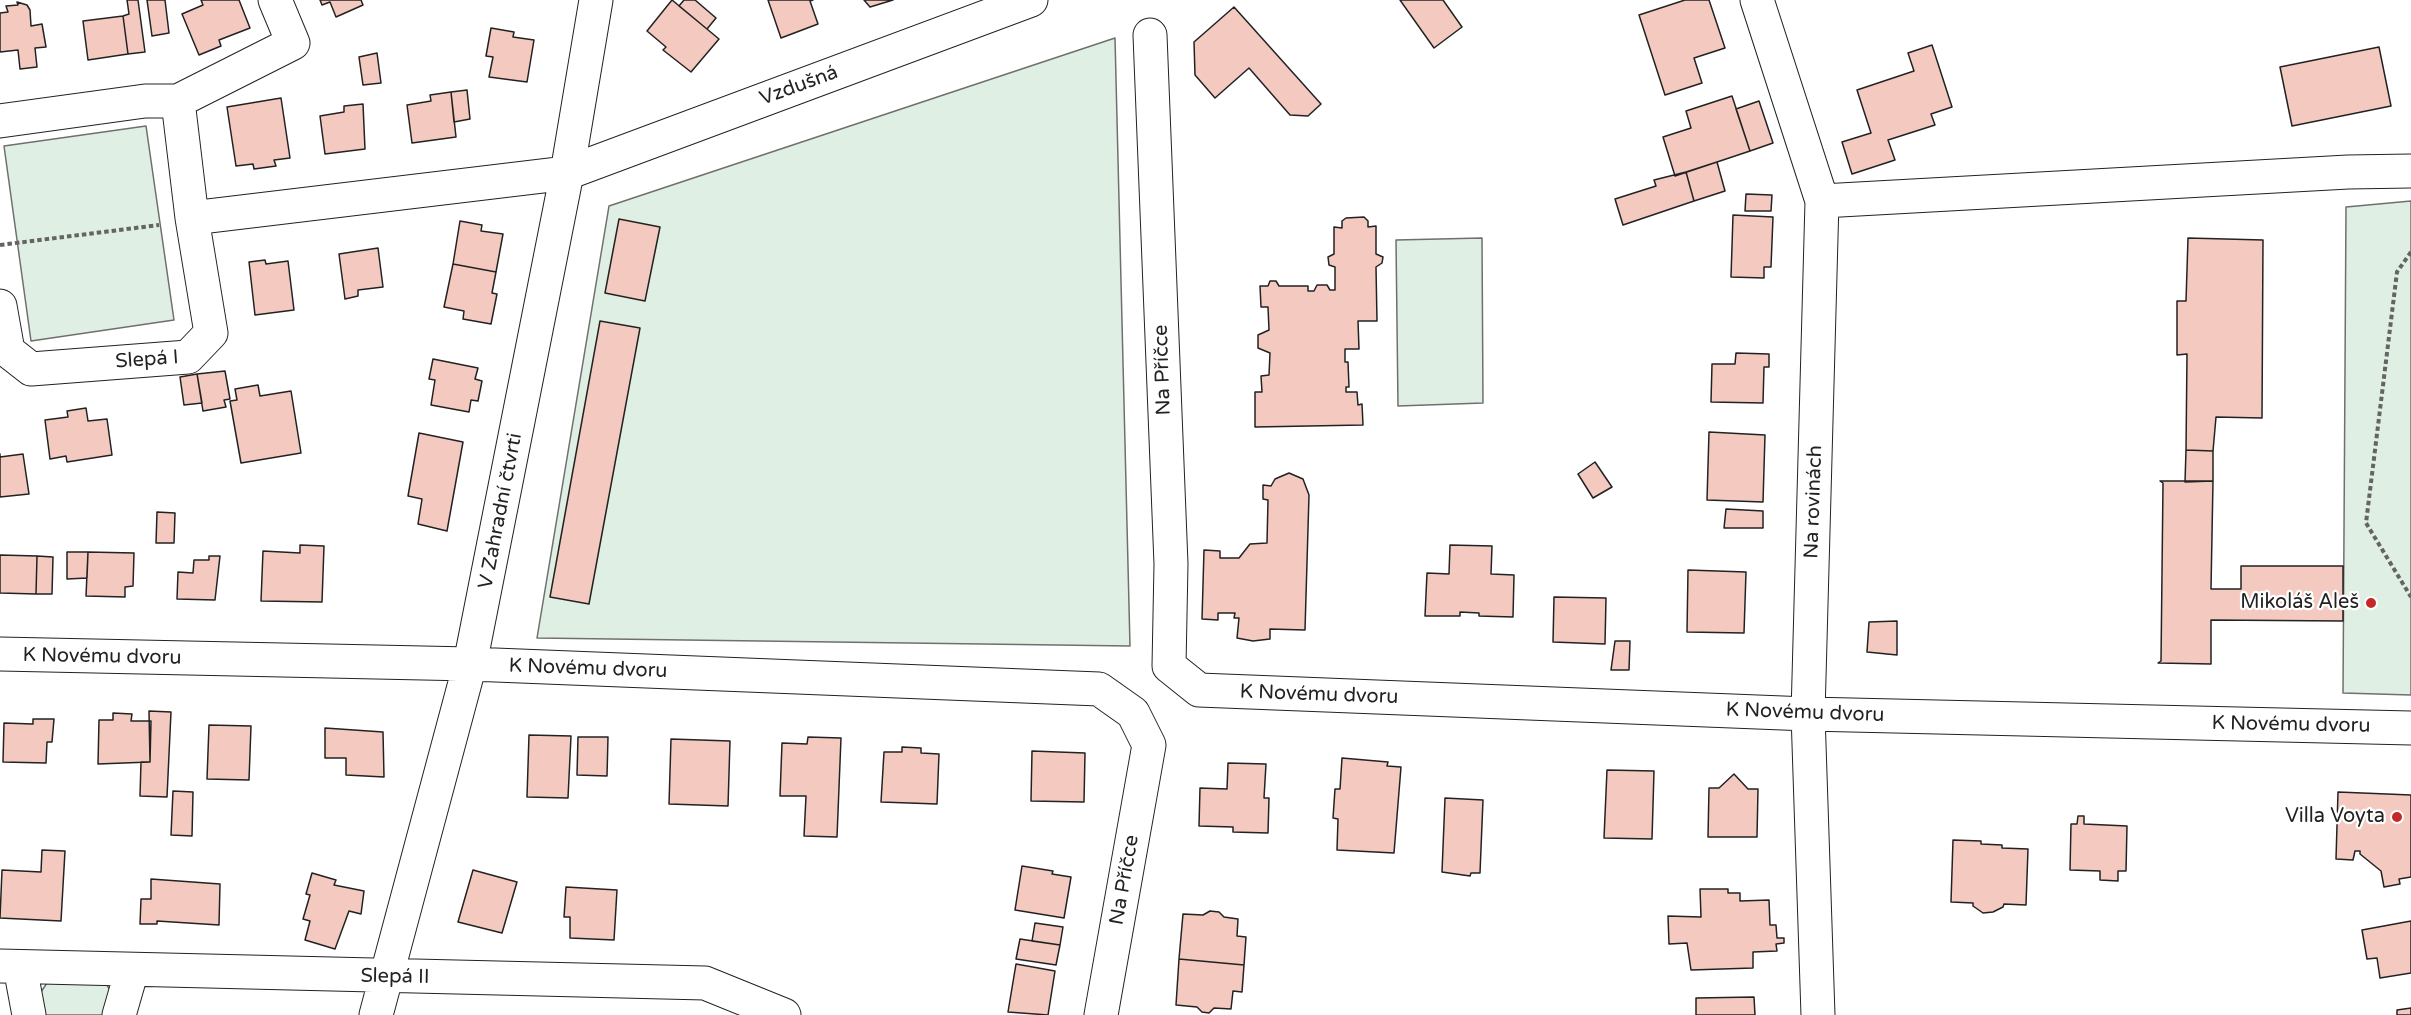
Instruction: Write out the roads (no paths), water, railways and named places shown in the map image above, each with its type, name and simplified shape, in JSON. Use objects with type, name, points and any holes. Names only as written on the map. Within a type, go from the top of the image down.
[{"type":"street","points":[[0,121],[145,101],[178,101],[293,43],[275,0]]},
{"type":"street","name":"V Zahradní čtvrti","points":[[376,1015],[470,664],[567,173],[596,0]]},
{"type":"street","name":"Vzdušná","points":[[567,173],[1031,0]]},
{"type":"street","name":"Na rovinách","points":[[1757,0],[1822,201],[1808,714],[1818,1015]]},
{"type":"street","name":"Na Příčce","points":[[1150,35],[1171,564],[1169,666],[1199,690]]},
{"type":"street","name":"Slepá I","points":[[0,306],[8,351],[31,369],[188,357],[211,333],[192,218],[178,101]]},
{"type":"street","points":[[1822,201],[2336,172],[2411,171]]},
{"type":"street","points":[[192,218],[567,173]]},
{"type":"street","name":"K Novému dvoru","points":[[0,654],[470,664],[1099,689],[1133,713],[1149,745]]},
{"type":"street","name":"K Novému dvoru","points":[[1199,690],[1808,714],[2411,728]]},
{"type":"street","name":"Na Příčce","points":[[1101,1015],[1149,745]]},
{"type":"street","points":[[10,966],[28,1015]]},
{"type":"street","name":"Slepá II","points":[[10,966],[386,977],[705,983],[784,1015]]},
{"type":"street","points":[[119,1015],[132,970]]},
{"type":"place","name":"Mikoláš Aleš","points":[[2371,603]]},
{"type":"place","name":"Villa Voyta","points":[[2397,817]]}]
